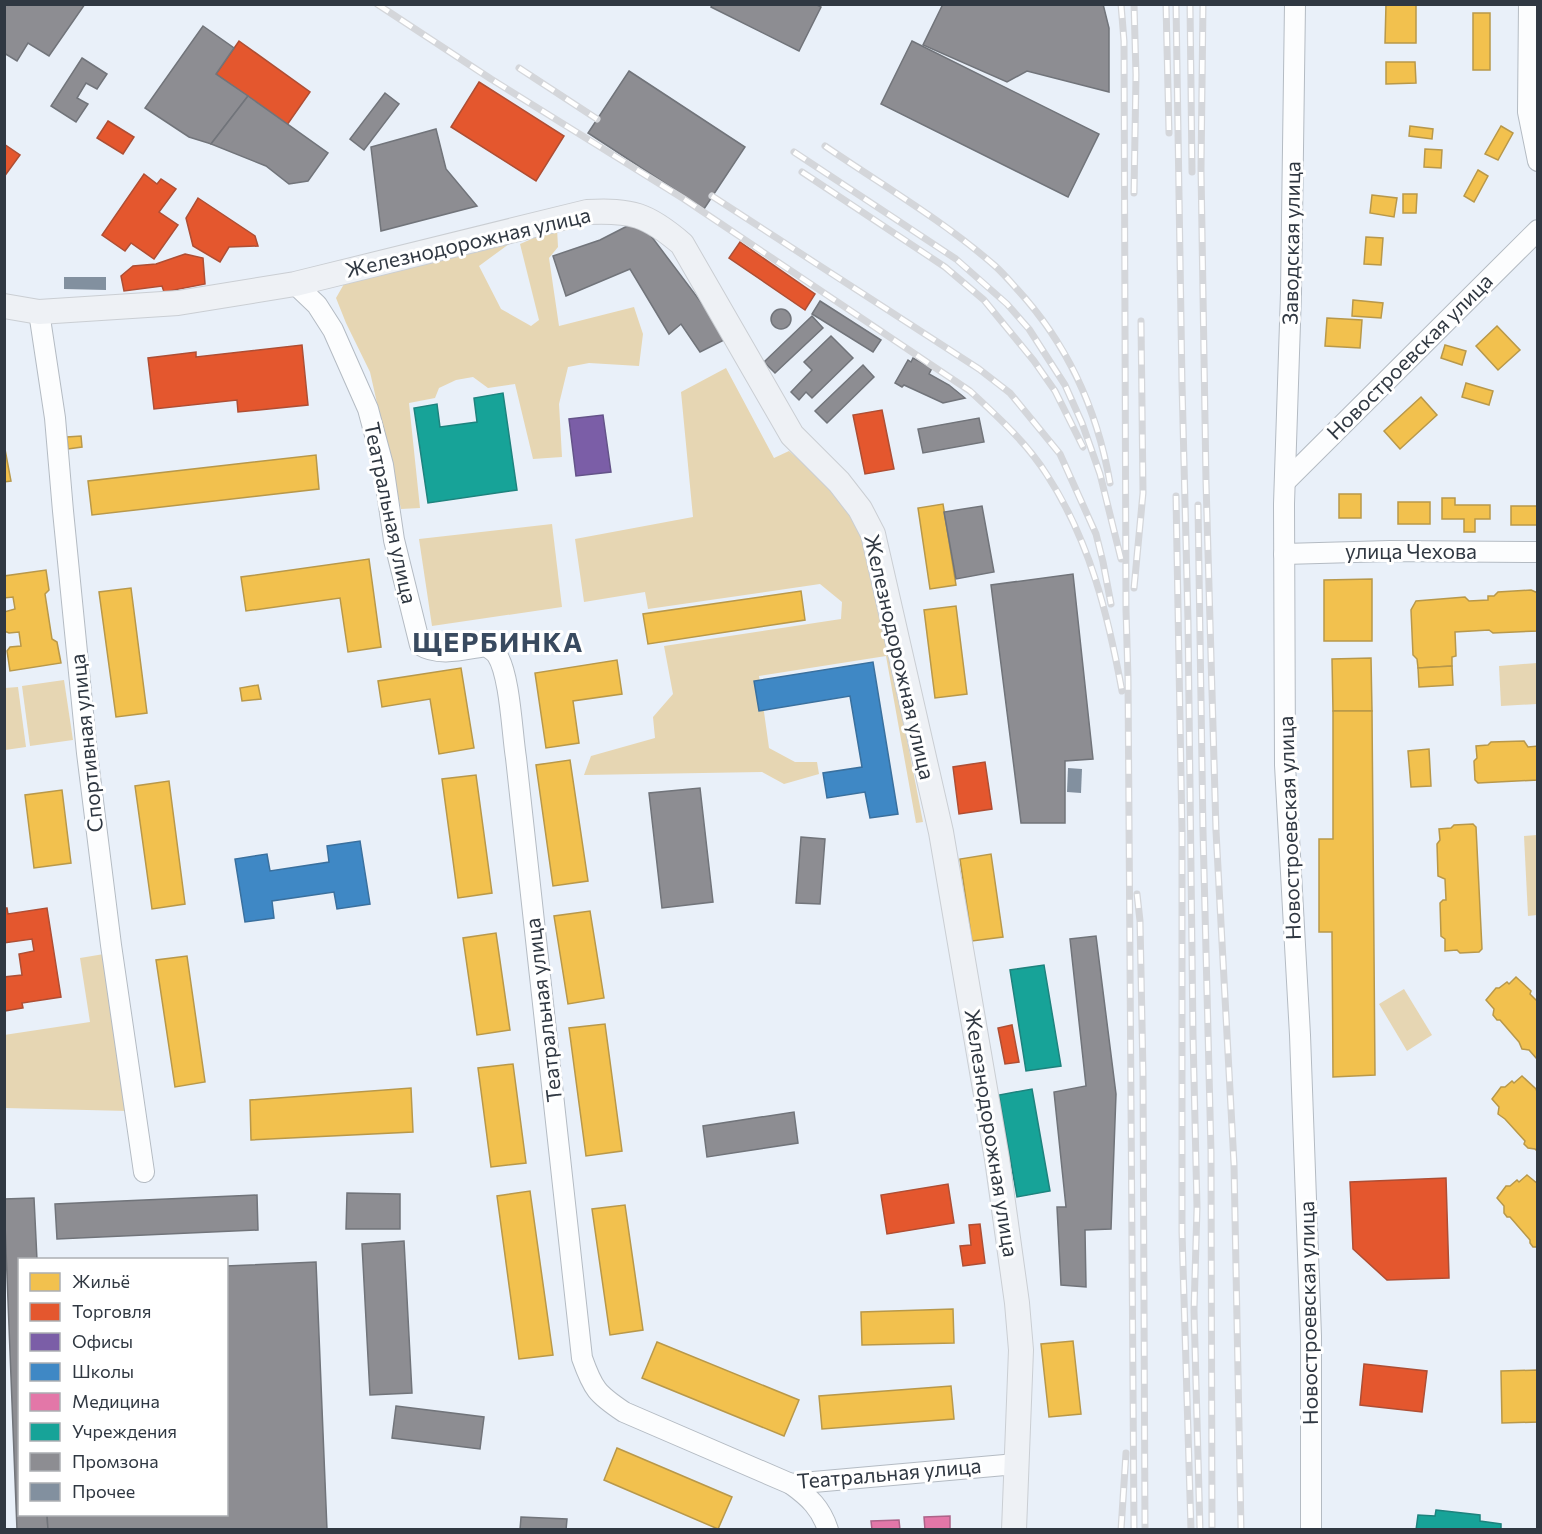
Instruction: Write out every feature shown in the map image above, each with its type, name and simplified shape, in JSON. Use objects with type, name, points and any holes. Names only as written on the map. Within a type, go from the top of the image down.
[{"type":"main road","name":"Железнодорожная улица","points":[[4,306],[39,312],[178,303],[295,284],[586,212],[616,211],[639,215],[661,226],[682,244],[792,435],[839,482],[860,509],[873,534],[941,832],[997,1159],[1017,1303],[1021,1350],[1014,1530]]},
{"type":"street","name":"Заводская улица","points":[[1286,482],[1296,4]]},
{"type":"street","points":[[1529,4],[1528,112],[1538,161]]},
{"type":"street","name":"Новостроевская улица","points":[[1311,1530],[1311,1336],[1300,1035],[1285,765],[1286,482],[1538,230]]},
{"type":"street","name":"Театральная улица","points":[[295,284],[317,304],[333,330],[368,409],[383,465],[394,540],[420,645],[428,650],[444,652],[486,646],[496,653],[501,663],[516,758],[582,1358],[591,1383],[602,1398],[624,1412],[791,1484],[1016,1464]]},
{"type":"street","name":"Спортивная улица","points":[[39,312],[56,418],[87,753],[109,934],[144,1172]]},
{"type":"street","name":"улица Чехова","points":[[1284,554],[1390,551],[1538,552]]},
{"type":"street","points":[[791,1484],[816,1504],[824,1516],[828,1530]]},
{"type":"shaded area","points":[[557,228],[558,247],[549,258],[559,326],[634,307],[643,334],[639,366],[589,363],[568,367],[559,404],[562,457],[533,459],[515,384],[488,388],[473,377],[456,380],[439,388],[435,398],[409,403],[420,508],[401,509],[370,372],[336,298],[344,284],[509,244],[479,266],[501,309],[531,326],[539,320],[520,244]]},
{"type":"shaded area","points":[[726,368],[774,458],[789,451],[843,498],[868,538],[923,822],[916,823],[886,656],[759,676],[769,748],[795,762],[817,762],[819,774],[784,784],[762,772],[584,775],[591,756],[655,738],[653,717],[673,694],[664,646],[841,619],[842,602],[820,584],[648,609],[645,592],[584,602],[575,539],[693,517],[681,392]]},
{"type":"shaded area","points":[[552,524],[562,607],[432,626],[419,539]]},
{"type":"shaded area","points":[[1537,663],[1537,704],[1501,706],[1499,666]]},
{"type":"shaded area","points":[[64,680],[73,740],[30,746],[22,686]]},
{"type":"shaded area","points":[[18,687],[26,747],[5,750],[5,688]]},
{"type":"shaded area","points":[[1537,835],[1537,915],[1528,916],[1524,836]]},
{"type":"shaded area","points":[[104,954],[128,1111],[5,1108],[4,1035],[90,1022],[80,958]]},
{"type":"shaded area","points":[[1404,989],[1432,1035],[1407,1051],[1379,1004]]},
{"type":"building: Жильё","points":[[1386,4],[1416,4],[1416,43],[1385,43]]},
{"type":"building: Жильё","points":[[1473,13],[1490,13],[1490,70],[1473,70]]},
{"type":"building: Жильё","points":[[1386,62],[1415,62],[1416,83],[1386,84]]},
{"type":"building: Жильё","points":[[1410,126],[1433,129],[1432,139],[1409,136]]},
{"type":"building: Жильё","points":[[1501,126],[1513,133],[1498,160],[1485,154]]},
{"type":"building: Жильё","points":[[1425,149],[1442,150],[1441,168],[1424,167]]},
{"type":"building: Жильё","points":[[1478,170],[1488,176],[1474,202],[1464,196]]},
{"type":"building: Жильё","points":[[1403,194],[1417,194],[1416,213],[1403,213]]},
{"type":"building: Жильё","points":[[1372,195],[1397,198],[1394,217],[1370,213]]},
{"type":"building: Жильё","points":[[1366,237],[1383,238],[1381,265],[1364,264]]},
{"type":"building: Жильё","points":[[1353,300],[1383,303],[1381,318],[1352,316]]},
{"type":"building: Жильё","points":[[1327,318],[1362,320],[1360,348],[1325,346]]},
{"type":"building: Жильё","points":[[1497,326],[1520,350],[1498,370],[1476,346]]},
{"type":"building: Жильё","points":[[1445,345],[1466,351],[1462,365],[1441,358]]},
{"type":"building: Жильё","points":[[1466,383],[1493,391],[1489,405],[1462,397]]},
{"type":"building: Жильё","points":[[1421,397],[1437,415],[1400,449],[1384,431]]},
{"type":"building: Жильё","points":[[81,436],[82,447],[68,449],[67,437]]},
{"type":"building: Жильё","points":[[4,444],[11,481],[4,482]]},
{"type":"building: Жильё","points":[[316,455],[319,489],[92,515],[88,481]]},
{"type":"building: Жильё","points":[[1339,494],[1361,494],[1361,518],[1339,518]]},
{"type":"building: Жильё","points":[[1442,498],[1455,498],[1455,505],[1490,505],[1490,519],[1475,519],[1475,532],[1464,532],[1464,519],[1442,519]]},
{"type":"building: Жильё","points":[[1398,502],[1430,502],[1430,524],[1398,524]]},
{"type":"building: Жильё","points":[[943,504],[956,585],[930,589],[918,508]]},
{"type":"building: Жильё","points":[[1511,506],[1538,506],[1538,525],[1511,525]]},
{"type":"building: Жильё","points":[[369,559],[381,647],[348,652],[340,598],[246,611],[241,577]]},
{"type":"building: Жильё","points":[[46,570],[49,590],[45,594],[52,639],[57,642],[61,663],[10,671],[7,651],[10,647],[21,646],[19,632],[4,631],[4,612],[15,609],[13,597],[4,598],[4,576]]},
{"type":"building: Жильё","points":[[1372,579],[1372,641],[1324,641],[1324,580]]},
{"type":"building: Жильё","points":[[131,588],[147,713],[116,717],[99,592]]},
{"type":"building: Жильё","points":[[1531,590],[1538,593],[1538,631],[1455,632],[1456,656],[1452,657],[1452,666],[1418,668],[1417,659],[1413,655],[1411,610],[1416,601],[1465,597],[1469,601],[1488,600],[1488,596],[1494,596],[1498,592]]},
{"type":"building: Жильё","points":[[801,591],[805,620],[648,644],[643,614]]},
{"type":"building: Жильё","points":[[956,606],[967,694],[935,698],[924,610]]},
{"type":"building: Жильё","points":[[1371,658],[1372,711],[1333,711],[1332,659]]},
{"type":"building: Жильё","points":[[617,660],[622,694],[573,701],[579,743],[546,748],[535,673]]},
{"type":"building: Жильё","points":[[1452,666],[1453,685],[1419,687],[1418,668]]},
{"type":"building: Жильё","points":[[461,668],[474,748],[439,754],[430,699],[382,707],[378,681]]},
{"type":"building: Жильё","points":[[258,685],[261,699],[242,701],[240,688]]},
{"type":"building: Жильё","points":[[1333,711],[1372,711],[1375,1075],[1333,1077],[1332,932],[1319,932],[1319,839],[1333,839]]},
{"type":"building: Жильё","points":[[1524,741],[1528,747],[1538,746],[1538,780],[1478,783],[1475,780],[1476,746],[1488,745],[1491,742]]},
{"type":"building: Жильё","points":[[1429,749],[1431,786],[1411,787],[1408,751]]},
{"type":"building: Жильё","points":[[570,760],[588,881],[553,886],[536,765]]},
{"type":"building: Жильё","points":[[476,775],[492,893],[458,898],[442,779]]},
{"type":"building: Жильё","points":[[169,781],[185,904],[152,909],[135,786]]},
{"type":"building: Жильё","points":[[62,790],[71,863],[34,868],[25,795]]},
{"type":"building: Жильё","points":[[1473,824],[1476,827],[1482,949],[1479,952],[1445,951],[1445,939],[1441,936],[1440,903],[1446,900],[1445,879],[1438,876],[1439,829]]},
{"type":"building: Жильё","points":[[991,854],[1003,937],[972,941],[960,859]]},
{"type":"building: Жильё","points":[[590,911],[604,998],[568,1004],[554,916]]},
{"type":"building: Жильё","points":[[496,933],[510,1030],[477,1035],[463,938]]},
{"type":"building: Жильё","points":[[187,956],[205,1082],[175,1087],[156,960]]},
{"type":"building: Жильё","points":[[1516,977],[1531,991],[1530,994],[1538,1002],[1537,1059],[1529,1050],[1522,1049],[1519,1042],[1493,1015],[1494,1009],[1486,1000],[1496,988],[1507,982],[1509,984]]},
{"type":"building: Жильё","points":[[605,1024],[622,1151],[586,1156],[569,1028]]},
{"type":"building: Жильё","points":[[513,1064],[526,1163],[491,1167],[478,1068]]},
{"type":"building: Жильё","points":[[1522,1076],[1536,1089],[1538,1095],[1538,1152],[1524,1144],[1525,1141],[1498,1114],[1499,1107],[1492,1099],[1501,1087],[1505,1087],[1512,1081],[1514,1083]]},
{"type":"building: Жильё","points":[[411,1088],[413,1132],[251,1140],[250,1100]]},
{"type":"building: Жильё","points":[[1527,1175],[1538,1184],[1538,1247],[1533,1247],[1530,1240],[1510,1217],[1507,1217],[1504,1213],[1504,1206],[1497,1198],[1506,1186],[1510,1186],[1517,1180],[1519,1182]]},
{"type":"building: Жильё","points":[[530,1191],[553,1355],[519,1359],[497,1196]]},
{"type":"building: Жильё","points":[[625,1205],[643,1330],[610,1335],[592,1209]]},
{"type":"building: Жильё","points":[[953,1309],[954,1343],[862,1345],[861,1312]]},
{"type":"building: Жильё","points":[[1073,1341],[1081,1414],[1049,1417],[1041,1344]]},
{"type":"building: Жильё","points":[[657,1342],[799,1400],[784,1436],[642,1378]]},
{"type":"building: Жильё","points":[[1538,1370],[1538,1422],[1502,1423],[1501,1371]]},
{"type":"building: Жильё","points":[[951,1386],[954,1419],[822,1429],[819,1396]]},
{"type":"building: Жильё","points":[[617,1448],[732,1497],[718,1529],[604,1480]]},
{"type":"building: Торговля","points":[[239,41],[310,92],[287,125],[216,74]]},
{"type":"building: Торговля","points":[[479,82],[564,136],[536,181],[451,127]]},
{"type":"building: Торговля","points":[[108,121],[134,137],[123,154],[97,138]]},
{"type":"building: Торговля","points":[[4,144],[20,155],[4,177]]},
{"type":"building: Торговля","points":[[144,174],[157,184],[161,179],[176,189],[159,212],[178,225],[154,259],[131,243],[125,251],[102,235]]},
{"type":"building: Торговля","points":[[198,198],[255,236],[258,246],[229,247],[220,262],[193,246],[186,218]]},
{"type":"building: Торговля","points":[[740,242],[815,294],[805,310],[729,258]]},
{"type":"building: Торговля","points":[[185,254],[203,258],[205,284],[164,292],[162,286],[124,291],[121,276],[133,266],[156,264]]},
{"type":"building: Торговля","points":[[302,345],[308,405],[238,412],[237,400],[154,409],[148,358],[196,352],[196,357]]},
{"type":"building: Торговля","points":[[882,410],[894,469],[865,474],[853,415]]},
{"type":"building: Торговля","points":[[985,762],[992,809],[959,814],[953,767]]},
{"type":"building: Торговля","points":[[4,908],[7,908],[8,914],[47,908],[61,997],[22,1003],[23,1008],[5,1011],[4,1018],[4,977],[22,975],[19,954],[34,951],[32,939],[4,943]]},
{"type":"building: Торговля","points":[[1012,1025],[1019,1062],[1005,1064],[998,1028]]},
{"type":"building: Торговля","points":[[1446,1178],[1449,1278],[1387,1280],[1353,1249],[1350,1182]]},
{"type":"building: Торговля","points":[[948,1184],[954,1223],[887,1234],[881,1195]]},
{"type":"building: Торговля","points":[[980,1224],[985,1263],[963,1266],[960,1246],[971,1245],[969,1225]]},
{"type":"building: Торговля","points":[[1364,1364],[1427,1371],[1422,1412],[1360,1405]]},
{"type":"building: Офисы","points":[[603,415],[611,472],[576,476],[569,419]]},
{"type":"building: Школы","points":[[873,662],[898,814],[870,818],[865,792],[827,798],[823,773],[862,767],[850,696],[759,711],[754,681]]},
{"type":"building: Школы","points":[[360,841],[370,904],[337,909],[334,892],[272,901],[274,918],[245,922],[235,859],[267,854],[270,871],[329,862],[327,846]]},
{"type":"building: Медицина","points":[[950,1516],[950,1530],[925,1530],[924,1517]]},
{"type":"building: Медицина","points":[[899,1520],[900,1530],[872,1530],[871,1521]]},
{"type":"building: Учреждения","points":[[503,393],[517,490],[428,503],[414,408],[437,404],[440,427],[477,422],[474,398]]},
{"type":"building: Учреждения","points":[[1044,965],[1061,1066],[1026,1071],[1010,970]]},
{"type":"building: Учреждения","points":[[1032,1089],[1050,1191],[1017,1197],[999,1095]]},
{"type":"building: Учреждения","points":[[1436,1510],[1480,1515],[1480,1521],[1501,1524],[1501,1530],[1416,1530],[1418,1515],[1435,1516]]},
{"type":"building: Промзона","points":[[4,4],[85,4],[49,56],[28,43],[17,61],[4,53]]},
{"type":"building: Промзона","points":[[712,4],[815,4],[821,7],[799,51],[711,7]]},
{"type":"building: Промзона","points":[[943,4],[1103,4],[1109,28],[1109,92],[1027,71],[1007,82],[923,45]]},
{"type":"building: Промзона","points":[[203,26],[234,48],[216,74],[248,96],[211,144],[189,137],[145,108]]},
{"type":"building: Промзона","points":[[912,41],[1099,134],[1068,197],[881,104]]},
{"type":"building: Промзона","points":[[82,58],[107,74],[97,89],[86,83],[77,98],[88,104],[76,122],[51,106]]},
{"type":"building: Промзона","points":[[629,71],[745,147],[704,209],[588,133]]},
{"type":"building: Промзона","points":[[385,93],[399,104],[364,150],[350,139]]},
{"type":"building: Промзона","points":[[248,96],[328,153],[308,181],[289,184],[266,166],[211,144]]},
{"type":"building: Промзона","points":[[436,129],[446,169],[477,206],[381,231],[371,147]]},
{"type":"building: Промзона","points":[[639,220],[728,338],[700,352],[681,324],[669,334],[630,269],[566,296],[553,256],[600,240]]},
{"type":"building: Промзона","points":[[820,301],[881,340],[873,352],[812,314]]},
{"type":"building: Промзона","points":[[781,309],[788,312],[791,319],[788,326],[781,329],[774,326],[771,319],[774,312]]},
{"type":"building: Промзона","points":[[812,316],[823,328],[775,373],[764,362]]},
{"type":"building: Промзона","points":[[831,336],[853,358],[812,398],[806,392],[799,400],[791,392],[812,370],[804,362]]},
{"type":"building: Промзона","points":[[913,358],[932,368],[929,374],[949,385],[965,398],[943,403],[895,383],[908,360],[911,362]]},
{"type":"building: Промзона","points":[[863,365],[874,377],[827,423],[815,411]]},
{"type":"building: Промзона","points":[[979,418],[984,442],[923,453],[918,429]]},
{"type":"building: Промзона","points":[[982,506],[994,572],[956,579],[944,512]]},
{"type":"building: Промзона","points":[[1073,574],[1093,759],[1065,761],[1065,823],[1021,823],[991,585]]},
{"type":"building: Промзона","points":[[700,788],[713,902],[662,908],[649,793]]},
{"type":"building: Промзона","points":[[801,837],[825,839],[820,904],[796,903]]},
{"type":"building: Промзона","points":[[1096,936],[1116,1094],[1111,1229],[1085,1230],[1086,1287],[1061,1285],[1057,1207],[1066,1207],[1054,1092],[1086,1086],[1070,939]]},
{"type":"building: Промзона","points":[[794,1112],[798,1143],[707,1157],[703,1126]]},
{"type":"building: Промзона","points":[[347,1193],[400,1194],[400,1229],[346,1229]]},
{"type":"building: Промзона","points":[[257,1195],[258,1230],[57,1239],[55,1204]]},
{"type":"building: Промзона","points":[[34,1198],[37,1258],[18,1258],[18,1516],[47,1516],[48,1530],[17,1530],[4,1199]]},
{"type":"building: Промзона","points":[[404,1241],[412,1393],[370,1395],[362,1244]]},
{"type":"building: Промзона","points":[[316,1262],[327,1530],[48,1530],[47,1516],[228,1516],[228,1266]]},
{"type":"building: Промзона","points":[[396,1406],[484,1417],[480,1449],[392,1438]]},
{"type":"building: Промзона","points":[[521,1517],[567,1519],[566,1530],[520,1530]]},
{"type":"building: Прочее","points":[[64,277],[106,277],[106,290],[64,289]]},
{"type":"building: Прочее","points":[[1068,768],[1082,769],[1081,793],[1067,792]]},
{"type":"railway","points":[[377,4],[491,79],[684,199],[970,391],[1030,452],[1062,500],[1086,552],[1095,579],[1122,691]]},
{"type":"railway","points":[[1121,4],[1124,41],[1126,610],[1134,1530]]},
{"type":"railway","points":[[1134,4],[1136,75],[1134,193]]},
{"type":"railway","points":[[1166,4],[1169,133]]},
{"type":"railway","points":[[1176,4],[1197,1208],[1194,1310],[1200,1530]]},
{"type":"railway","points":[[1190,4],[1192,172]]},
{"type":"railway","points":[[1203,4],[1201,169],[1206,482],[1216,831],[1234,1164],[1241,1530]]},
{"type":"railway","points":[[519,68],[597,119]]},
{"type":"railway","points":[[825,146],[933,218],[974,249],[1003,273],[1034,309],[1051,332],[1078,379],[1097,429],[1110,483]]},
{"type":"railway","points":[[794,152],[956,259],[1007,304],[1029,329],[1065,385],[1082,423],[1100,474],[1121,559]]},
{"type":"railway","points":[[802,172],[945,267],[984,300],[1034,361],[1055,391],[1083,447]]},
{"type":"railway","points":[[712,196],[979,369],[1010,393],[1060,454],[1096,534],[1111,604]]},
{"type":"railway","points":[[1134,588],[1143,493],[1141,321]]},
{"type":"railway","points":[[1176,496],[1182,832],[1182,1232],[1191,1530]]},
{"type":"railway","points":[[1198,505],[1211,1152],[1212,1530]]},
{"type":"railway","points":[[1137,894],[1140,921],[1143,1074],[1145,1530]]},
{"type":"railway","points":[[1121,1530],[1126,1453]]},
{"type":"district","name":"ЩЕРБИНКА","points":[[498,643]]}]
